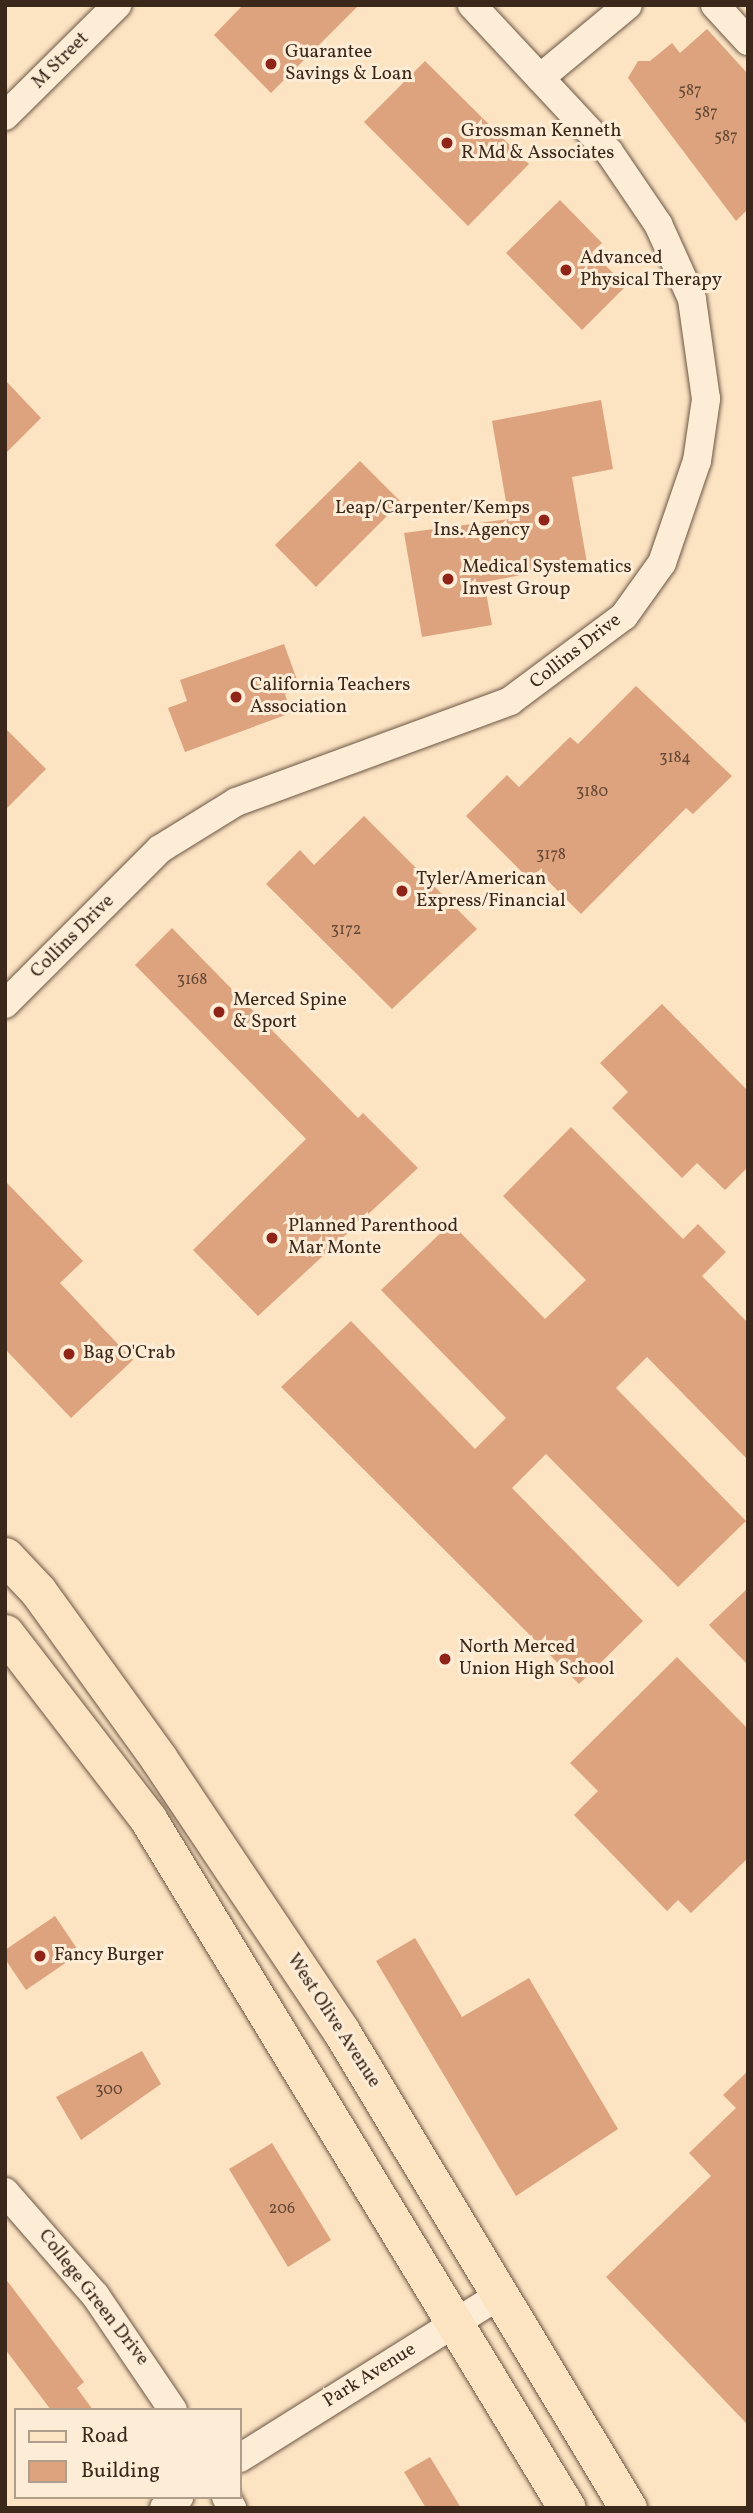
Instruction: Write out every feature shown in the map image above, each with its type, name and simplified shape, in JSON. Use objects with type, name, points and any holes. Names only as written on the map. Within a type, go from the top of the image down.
[{"type":"main road","name":"West Olive Avenue","points":[[5,1556],[38,1591],[159,1759],[341,2031],[628,2508]]},
{"type":"main road","points":[[5,1633],[148,1819],[567,2508]]},
{"type":"street","name":"M Street","points":[[5,116],[117,5]]},
{"type":"street","name":"Collins Drive","points":[[5,1004],[160,849],[236,802],[510,701],[624,616],[662,563],[697,461],[706,398],[692,299],[658,224],[616,162],[472,5]]},
{"type":"street","points":[[540,78],[628,5]]},
{"type":"street","points":[[715,5],[748,41]]},
{"type":"street","name":"College Green Drive","points":[[5,2192],[95,2295],[172,2408]]},
{"type":"street","name":"Park Avenue","points":[[242,2457],[500,2295]]},
{"type":"building","name":"Guarantee Savings & Loan","points":[[243,5],[359,5],[271,93],[214,35]]},
{"type":"building","points":[[707,29],[748,74],[748,209],[736,221],[628,78],[638,61],[650,61],[672,43],[680,53]]},
{"type":"building","name":"Grossman Kenneth R Md & Associates","points":[[425,61],[529,164],[468,226],[364,122]]},
{"type":"building","name":"Advanced Physical Therapy","points":[[560,200],[602,243],[592,252],[626,286],[582,330],[506,253]]},
{"type":"building","points":[[5,380],[41,418],[5,454]]},
{"type":"building","points":[[601,400],[613,469],[572,477],[587,563],[484,582],[492,625],[422,637],[404,533],[509,519],[492,421]]},
{"type":"building","points":[[360,461],[401,502],[316,587],[275,545]]},
{"type":"building","name":"California Teachers Association","points":[[284,644],[300,688],[285,694],[291,713],[185,752],[168,708],[187,701],[180,680]]},
{"type":"building","points":[[636,686],[732,776],[693,814],[686,808],[581,914],[538,871],[530,880],[466,816],[507,775],[519,787],[570,737],[578,744]]},
{"type":"building","points":[[5,728],[46,769],[5,810]]},
{"type":"building","points":[[364,816],[477,929],[392,1009],[266,884],[300,850],[314,865]]},
{"type":"building","points":[[172,928],[358,1118],[363,1113],[418,1168],[258,1316],[193,1250],[306,1139],[135,965]]},
{"type":"building","points":[[662,1004],[748,1091],[748,1167],[725,1190],[697,1163],[682,1178],[612,1108],[628,1092],[600,1063]]},
{"type":"building","points":[[571,1127],[683,1239],[698,1224],[726,1252],[702,1276],[748,1323],[748,1460],[647,1357],[616,1388],[746,1521],[678,1587],[546,1454],[512,1488],[643,1621],[579,1684],[281,1387],[351,1321],[475,1449],[506,1418],[381,1290],[451,1223],[545,1319],[586,1280],[503,1196]]},
{"type":"building","points":[[5,1181],[83,1261],[60,1283],[133,1360],[71,1418],[5,1349]]},
{"type":"building","points":[[748,1588],[748,1665],[709,1625]]},
{"type":"building","points":[[677,1657],[748,1729],[748,1858],[691,1913],[678,1900],[667,1911],[574,1815],[598,1791],[570,1763]]},
{"type":"building","name":"Fancy Burger","points":[[55,1916],[80,1953],[26,1990],[5,1959],[5,1950]]},
{"type":"building","points":[[415,1938],[462,2017],[529,1978],[618,2129],[516,2196],[376,1961]]},
{"type":"building","points":[[142,2051],[161,2084],[81,2140],[56,2097]]},
{"type":"building","points":[[748,2071],[748,2425],[606,2277],[711,2176],[689,2153],[736,2108],[723,2095]]},
{"type":"building","points":[[272,2143],[331,2240],[288,2267],[229,2169]]},
{"type":"building","points":[[5,2278],[84,2382],[77,2388],[92,2408],[49,2408],[5,2349]]},
{"type":"building","points":[[430,2457],[461,2508],[426,2508],[404,2472]]},
{"type":"place","name":"Guarantee Savings & Loan","points":[[271,64]]},
{"type":"place","name":"Grossman Kenneth R Md & Associates","points":[[447,143]]},
{"type":"place","name":"Advanced Physical Therapy","points":[[566,270]]},
{"type":"place","name":"Leap/Carpenter/Kemps Ins. Agency","points":[[544,520]]},
{"type":"place","name":"Medical Systematics Invest Group","points":[[448,579]]},
{"type":"place","name":"California Teachers Association","points":[[236,697]]},
{"type":"place","name":"Tyler/American Express/Financial","points":[[402,891]]},
{"type":"place","name":"Merced Spine & Sport","points":[[219,1012]]},
{"type":"place","name":"Planned Parenthood Mar Monte","points":[[272,1238]]},
{"type":"place","name":"Bag O'Crab","points":[[69,1354]]},
{"type":"place","name":"North Merced Union High School","points":[[445,1659]]},
{"type":"place","name":"Fancy Burger","points":[[40,1956]]}]
